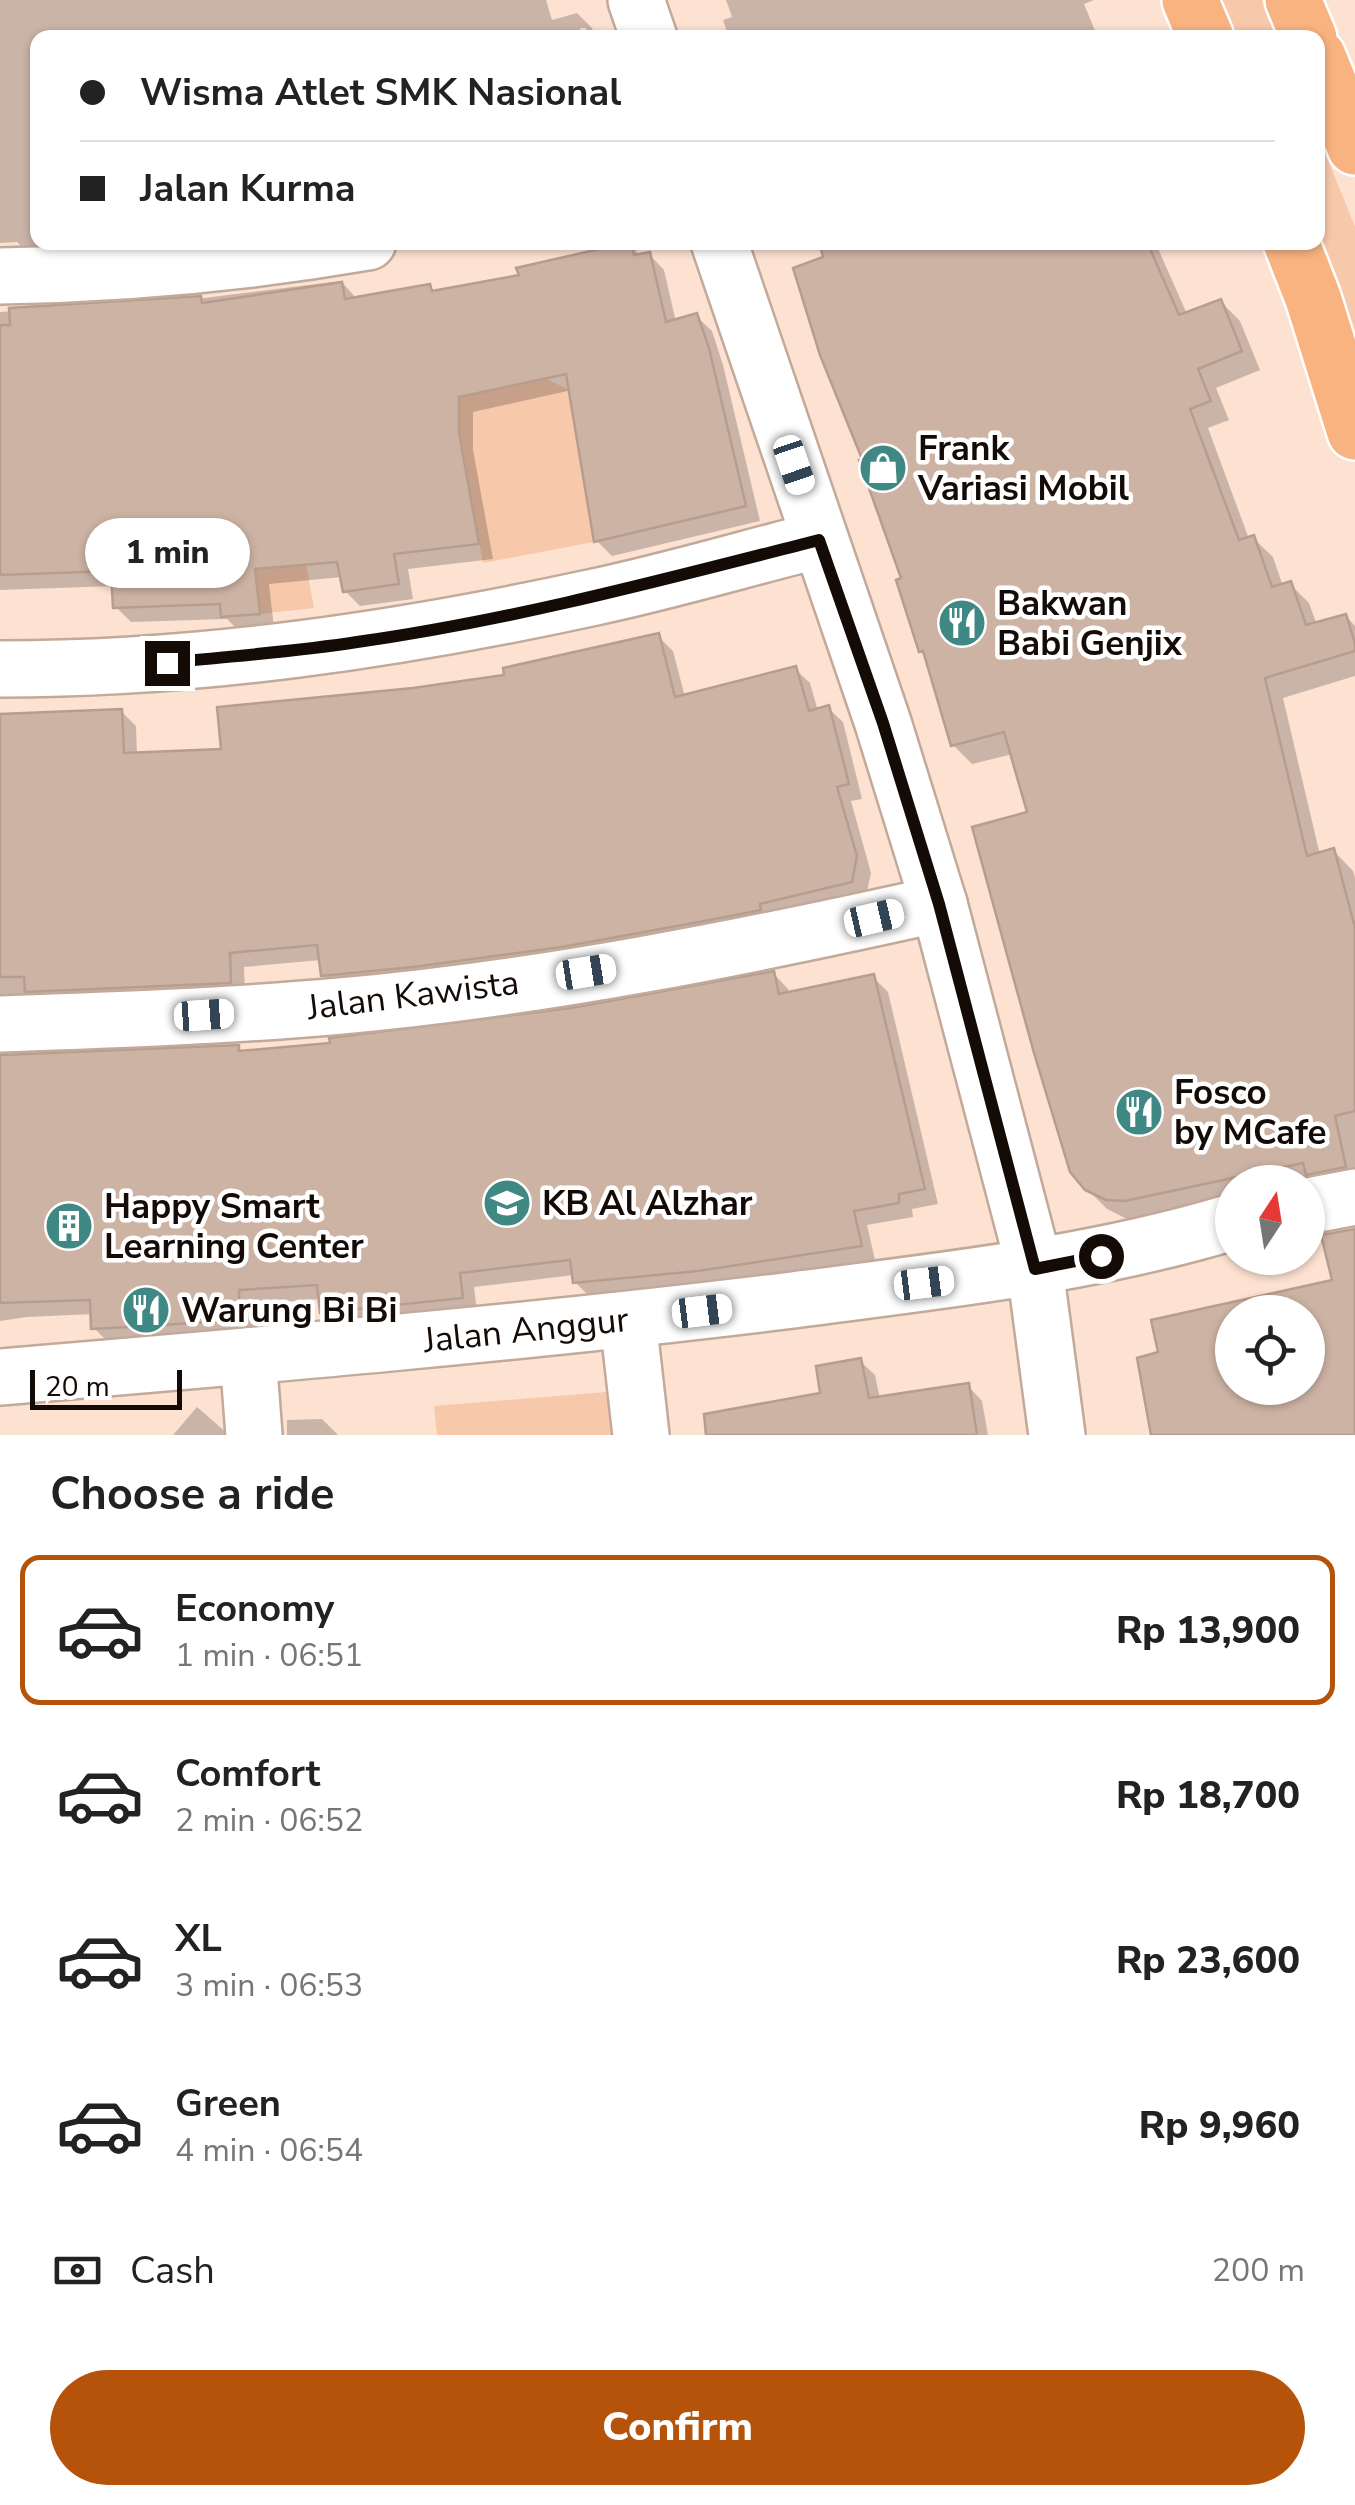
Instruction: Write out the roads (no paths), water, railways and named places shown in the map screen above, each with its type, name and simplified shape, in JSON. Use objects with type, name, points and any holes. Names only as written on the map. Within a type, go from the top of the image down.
[{"type":"main road","points":[[1190,0],[1203,30]]},
{"type":"main road","points":[[1294,0],[1306,30]]},
{"type":"main road","points":[[1325,74],[1355,146]]},
{"type":"main road","points":[[1295,250],[1355,432]]},
{"type":"street","points":[[636,0],[646,30]]},
{"type":"street","points":[[0,276],[158,270],[322,250]]},
{"type":"street","points":[[721,250],[883,723],[939,904],[1035,1269],[1058,1435]]},
{"type":"street","points":[[0,669],[167,663],[355,643],[594,598],[819,540]]},
{"type":"street","name":"Jalan Kawista","points":[[0,1024],[169,1018],[380,1001],[514,984],[694,954],[939,904]]},
{"type":"street","points":[[1325,1203],[1355,1197]]},
{"type":"street","name":"Jalan Anggur","points":[[0,1377],[628,1320],[1035,1269],[1167,1242],[1215,1227]]},
{"type":"street","points":[[1325,1234],[1355,1229]]},
{"type":"street","name":"Jalan Anggur","points":[[1167,1242],[1215,1243]]},
{"type":"street","points":[[628,1320],[641,1435]]},
{"type":"street","points":[[248,1356],[254,1435]]},
{"type":"place","name":"Frank Variasi Mobil","points":[[883,468]]},
{"type":"place","name":"Bakwan Babi Genjix","points":[[962,623]]},
{"type":"place","name":"Fosco by MCafe","points":[[1139,1112]]},
{"type":"place","name":"KB Al Alzhar","points":[[507,1203]]},
{"type":"place","name":"Happy Smart Learning Center","points":[[69,1226]]},
{"type":"place","name":"Warung Bi Bi","points":[[146,1310]]}]
